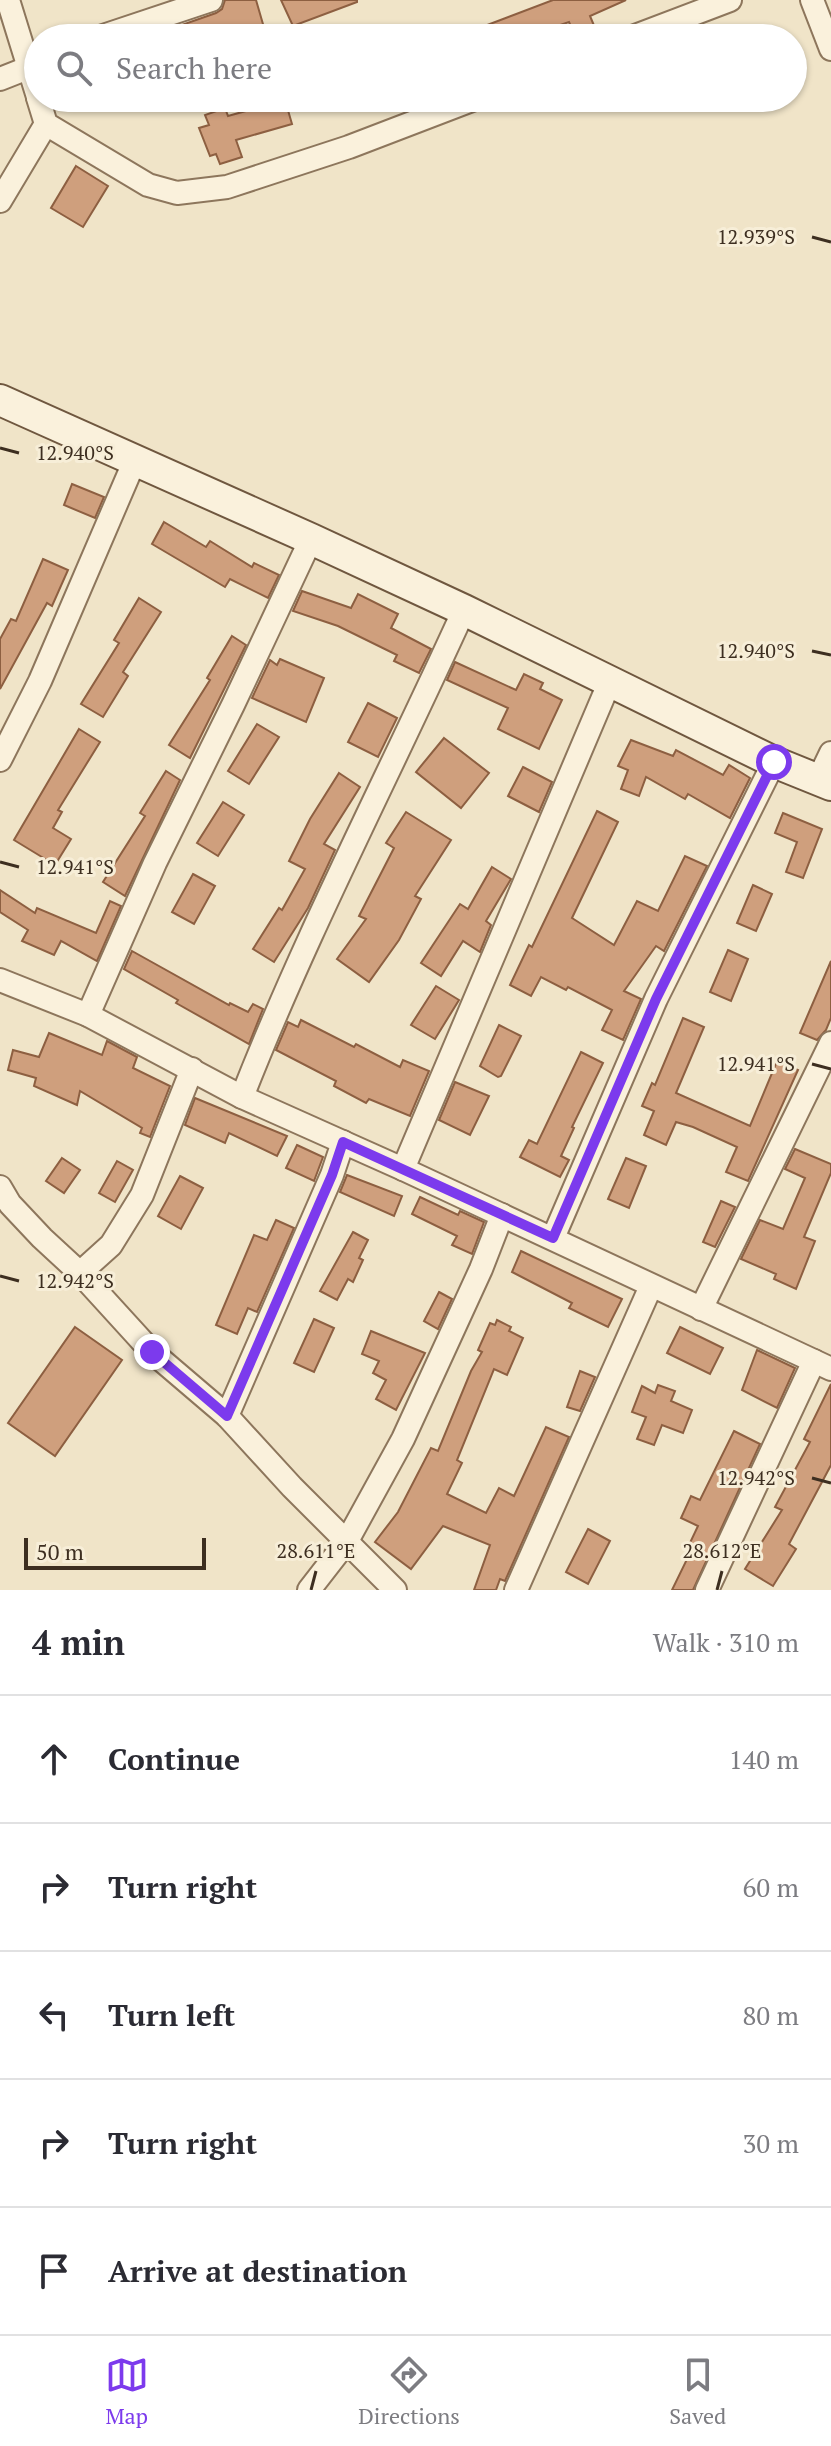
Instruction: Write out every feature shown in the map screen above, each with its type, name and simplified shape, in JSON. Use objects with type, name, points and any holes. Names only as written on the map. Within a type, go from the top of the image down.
[{"type":"main road","points":[[0,400],[464,610],[774,762],[827,773]]},
{"type":"street","points":[[8,0],[24,41]]},
{"type":"street","points":[[139,24],[211,0]]},
{"type":"street","points":[[667,24],[730,0]]},
{"type":"street","points":[[812,0],[831,49]]},
{"type":"street","points":[[0,79],[24,70]]},
{"type":"street","points":[[42,112],[46,124],[148,185],[177,193],[227,187],[349,147],[440,112]]},
{"type":"street","points":[[0,201],[46,124]]},
{"type":"street","points":[[0,760],[40,681],[135,460]]},
{"type":"street","points":[[88,1015],[155,863],[311,539]]},
{"type":"street","points":[[242,1097],[314,927],[464,610]]},
{"type":"street","points":[[403,1169],[610,681]]},
{"type":"street","points":[[553,1238],[656,999],[774,762]]},
{"type":"street","points":[[0,980],[88,1015],[242,1097],[823,1365],[707,1590]]},
{"type":"street","points":[[701,1309],[831,1043]]},
{"type":"street","points":[[80,1273],[111,1245],[142,1195],[192,1069]]},
{"type":"street","points":[[227,1416],[332,1175],[343,1142]]},
{"type":"street","points":[[0,1187],[10,1204],[80,1273],[152,1352],[227,1416],[292,1487],[395,1590]]},
{"type":"street","points":[[309,1590],[347,1541],[403,1439],[481,1269],[502,1215]]},
{"type":"street","points":[[516,1590],[651,1286]]},
{"type":"building","points":[[225,0],[256,0],[263,24],[184,24],[222,9]]},
{"type":"building","points":[[281,0],[357,0],[298,24],[292,24]]},
{"type":"building","points":[[553,0],[626,0],[590,16],[593,24],[490,24]]},
{"type":"building","points":[[226,112],[228,116],[242,112],[288,112],[292,124],[236,140],[242,157],[220,164],[216,154],[210,156],[199,128],[209,125],[205,115]]},
{"type":"building","points":[[76,166],[108,186],[83,227],[51,208]]},
{"type":"building","points":[[72,484],[104,497],[95,518],[64,505]]},
{"type":"building","points":[[164,522],[206,547],[210,541],[252,567],[254,563],[279,575],[268,598],[230,579],[225,587],[152,544]]},
{"type":"building","points":[[43,559],[68,570],[52,606],[47,603],[0,689],[0,639],[11,619],[16,621]]},
{"type":"building","points":[[302,591],[351,608],[358,594],[398,614],[391,628],[431,649],[419,673],[394,661],[397,655],[338,626],[293,611]]},
{"type":"building","points":[[139,598],[161,612],[123,672],[128,676],[103,717],[81,704],[119,643],[114,640]]},
{"type":"building","points":[[232,636],[246,645],[190,758],[169,745],[210,680],[207,678]]},
{"type":"building","points":[[280,659],[324,678],[306,722],[252,698],[270,660],[277,665]]},
{"type":"building","points":[[455,662],[516,690],[524,674],[543,683],[540,689],[562,700],[539,749],[498,729],[508,708],[447,680]]},
{"type":"building","points":[[368,703],[397,718],[378,757],[348,742]]},
{"type":"building","points":[[257,724],[279,737],[249,784],[228,771]]},
{"type":"building","points":[[79,729],[100,742],[58,810],[62,812],[53,828],[71,839],[55,865],[14,840]]},
{"type":"building","points":[[444,738],[489,773],[461,808],[416,772]]},
{"type":"building","points":[[631,740],[673,756],[676,750],[723,775],[729,765],[750,778],[730,818],[688,794],[685,799],[646,777],[639,796],[621,789],[628,770],[618,766]]},
{"type":"building","points":[[523,767],[552,782],[539,812],[508,796]]},
{"type":"building","points":[[166,771],[180,780],[125,896],[103,882],[145,816],[140,813]]},
{"type":"building","points":[[339,773],[360,787],[324,844],[335,850],[308,908],[274,962],[253,949],[279,908],[282,910],[305,869],[289,861],[310,819]]},
{"type":"building","points":[[223,802],[244,815],[218,856],[197,843]]},
{"type":"building","points":[[597,811],[618,822],[572,918],[614,945],[637,901],[658,911],[685,856],[707,866],[664,951],[656,946],[624,991],[641,999],[623,1040],[602,1030],[612,1010],[568,987],[566,990],[541,977],[531,996],[510,985],[529,945],[532,947]]},
{"type":"building","points":[[406,812],[451,840],[415,896],[421,899],[399,940],[369,982],[337,959],[366,919],[359,916],[394,848],[386,843]]},
{"type":"building","points":[[783,813],[822,829],[803,878],[786,872],[797,842],[775,833]]},
{"type":"building","points":[[492,867],[511,879],[486,921],[491,925],[480,952],[463,941],[441,976],[421,963],[460,904],[468,909]]},
{"type":"building","points":[[193,874],[215,886],[194,924],[172,912]]},
{"type":"building","points":[[753,885],[772,894],[756,931],[737,923]]},
{"type":"building","points":[[0,890],[35,913],[37,908],[96,933],[110,901],[121,906],[97,961],[61,941],[54,955],[22,941],[28,930],[0,912]]},
{"type":"building","points":[[728,950],[748,959],[731,1001],[710,992]]},
{"type":"building","points":[[132,951],[229,1005],[248,1012],[253,1004],[263,1009],[249,1044],[176,1003],[178,1000],[124,969]]},
{"type":"building","points":[[831,961],[831,1018],[817,1040],[800,1033]]},
{"type":"building","points":[[436,986],[459,1000],[435,1039],[411,1025]]},
{"type":"building","points":[[683,1018],[704,1027],[676,1093],[750,1126],[777,1061],[798,1070],[748,1181],[726,1172],[737,1147],[693,1127],[676,1122],[666,1145],[644,1135],[654,1111],[642,1106],[652,1083],[655,1085]]},
{"type":"building","points":[[301,1020],[400,1067],[403,1060],[429,1071],[410,1116],[369,1099],[366,1103],[334,1086],[336,1081],[276,1050],[288,1022],[298,1027]]},
{"type":"building","points":[[499,1025],[521,1036],[498,1077],[480,1066]]},
{"type":"building","points":[[49,1033],[102,1055],[107,1041],[137,1057],[133,1068],[170,1086],[150,1137],[140,1133],[142,1128],[80,1091],[77,1105],[34,1086],[36,1078],[8,1070],[13,1050],[39,1057]]},
{"type":"building","points":[[581,1052],[603,1063],[561,1156],[569,1160],[560,1177],[520,1157],[529,1140],[537,1144]]},
{"type":"building","points":[[455,1082],[489,1096],[470,1135],[439,1120]]},
{"type":"building","points":[[195,1098],[287,1136],[277,1156],[229,1133],[225,1143],[185,1125]]},
{"type":"building","points":[[297,1145],[323,1157],[314,1181],[286,1168]]},
{"type":"building","points":[[795,1149],[831,1164],[831,1173],[804,1237],[815,1241],[796,1289],[774,1279],[776,1274],[741,1259],[760,1220],[783,1229],[805,1178],[785,1169]]},
{"type":"building","points":[[62,1158],[80,1170],[64,1193],[46,1181]]},
{"type":"building","points":[[626,1158],[646,1166],[629,1208],[608,1199]]},
{"type":"building","points":[[117,1161],[133,1170],[115,1202],[99,1193]]},
{"type":"building","points":[[347,1175],[402,1196],[394,1216],[340,1192]]},
{"type":"building","points":[[180,1176],[203,1188],[181,1229],[158,1216]]},
{"type":"building","points":[[420,1197],[458,1215],[460,1211],[484,1222],[472,1254],[452,1245],[457,1236],[412,1214]]},
{"type":"building","points":[[721,1201],[735,1207],[715,1247],[703,1242]]},
{"type":"building","points":[[276,1220],[294,1228],[257,1312],[248,1308],[237,1334],[216,1325],[254,1235],[267,1240]]},
{"type":"building","points":[[353,1232],[368,1240],[359,1258],[363,1260],[353,1282],[348,1279],[337,1300],[320,1291]]},
{"type":"building","points":[[521,1251],[622,1299],[608,1327],[569,1308],[572,1303],[512,1272]]},
{"type":"building","points":[[439,1292],[452,1299],[438,1329],[424,1321]]},
{"type":"building","points":[[314,1319],[334,1328],[314,1372],[294,1363]]},
{"type":"building","points":[[497,1320],[523,1338],[507,1375],[494,1369],[457,1460],[462,1463],[447,1494],[486,1513],[499,1488],[514,1496],[546,1427],[569,1437],[505,1581],[500,1579],[496,1590],[474,1590],[490,1545],[443,1526],[411,1569],[375,1542],[398,1512],[431,1448],[438,1451],[482,1352],[478,1350],[490,1323],[495,1325]]},
{"type":"building","points":[[75,1327],[122,1360],[55,1456],[8,1423]]},
{"type":"building","points":[[680,1327],[723,1348],[710,1374],[667,1353]]},
{"type":"building","points":[[371,1331],[425,1353],[396,1410],[376,1399],[386,1380],[373,1373],[379,1361],[362,1354]]},
{"type":"building","points":[[757,1350],[795,1368],[777,1408],[742,1390]]},
{"type":"building","points":[[580,1371],[595,1377],[580,1411],[567,1407]]},
{"type":"building","points":[[831,1384],[831,1465],[789,1544],[796,1549],[773,1586],[745,1569],[782,1510],[775,1507],[810,1442],[804,1439]]},
{"type":"building","points":[[658,1385],[675,1391],[671,1401],[692,1410],[683,1433],[662,1425],[654,1445],[637,1439],[646,1417],[632,1412],[642,1386],[655,1393]]},
{"type":"building","points":[[734,1431],[760,1444],[693,1590],[672,1590],[692,1549],[688,1547],[698,1526],[681,1518],[691,1496],[700,1500]]},
{"type":"building","points":[[588,1529],[610,1541],[588,1584],[566,1572]]},
{"type":"route","points":[[152,1352],[227,1416],[332,1175],[343,1142],[553,1238],[656,999],[774,762]]}]
